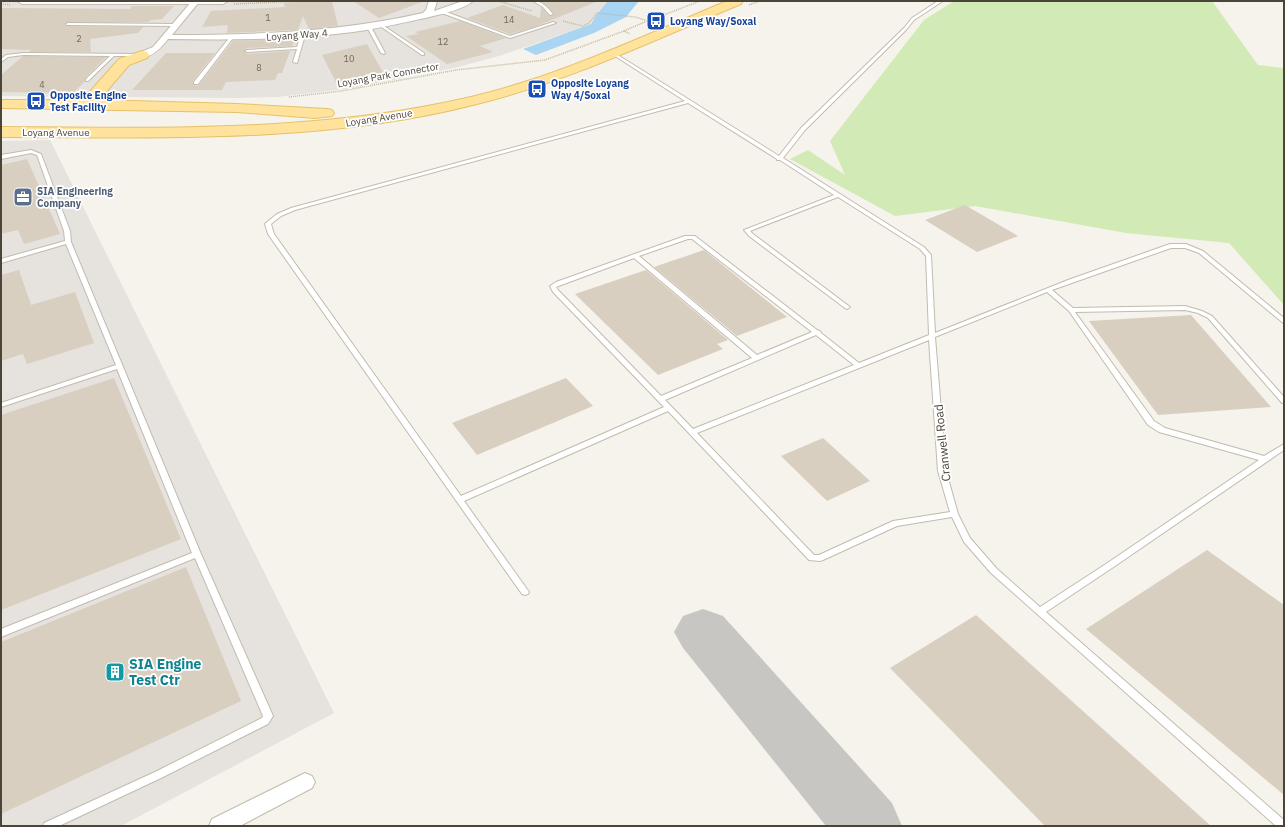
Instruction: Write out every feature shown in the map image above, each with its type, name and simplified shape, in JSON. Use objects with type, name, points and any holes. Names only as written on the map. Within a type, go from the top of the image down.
[{"type":"main road","name":"Loyang Avenue","points":[[1,104],[254,109],[313,113],[351,111],[403,104],[477,88],[546,67],[628,33],[712,1]]},
{"type":"main road","name":"Loyang Avenue","points":[[1,132],[217,132],[290,128],[354,122],[434,108],[540,82],[743,3]]},
{"type":"main road","points":[[100,105],[94,103],[91,99],[124,62],[142,55]]},
{"type":"street","points":[[22,1],[223,1]]},
{"type":"street","points":[[142,55],[156,49],[195,1]]},
{"type":"street","points":[[426,15],[430,11],[433,1]]},
{"type":"street","name":"Loyang Way 4","points":[[166,37],[231,38],[303,35],[381,25],[426,15],[469,1]]},
{"type":"street","points":[[219,826],[305,782]]},
{"type":"lane","points":[[535,1],[544,6],[551,14]]},
{"type":"lane","points":[[779,159],[803,129],[905,30],[913,19],[941,1]]},
{"type":"lane","points":[[440,10],[510,37],[554,23]]},
{"type":"lane","points":[[68,24],[176,25]]},
{"type":"lane","points":[[381,25],[423,54]]},
{"type":"lane","points":[[368,27],[383,54]]},
{"type":"lane","points":[[295,62],[303,35]]},
{"type":"lane","points":[[196,83],[231,38]]},
{"type":"lane","points":[[247,51],[299,48]]},
{"type":"lane","points":[[613,53],[838,195]]},
{"type":"lane","points":[[1,61],[7,56],[23,54],[142,55]]},
{"type":"lane","points":[[88,80],[113,55]]},
{"type":"lane","points":[[525,592],[461,499],[271,234],[268,224],[279,216],[293,209],[573,132],[689,102]]},
{"type":"lane","points":[[1,158],[31,151],[39,154],[67,231],[68,242],[197,554],[268,716],[265,721],[158,775],[48,826]]},
{"type":"lane","points":[[838,195],[748,230],[751,235],[847,307]]},
{"type":"lane","name":"Cranwell Road","points":[[838,195],[922,248],[929,256],[932,335],[942,471],[954,514],[967,540],[994,571],[1283,826]]},
{"type":"lane","points":[[858,365],[818,332],[693,237],[687,237],[634,255],[558,283],[553,289],[810,556],[815,559],[896,523],[954,514]]},
{"type":"lane","points":[[1,261],[68,242]]},
{"type":"lane","points":[[692,432],[1070,281],[1170,246],[1186,246],[1201,252],[1284,321]]},
{"type":"lane","points":[[634,255],[756,358]]},
{"type":"lane","points":[[1048,290],[1070,310],[1151,423],[1162,430],[1266,459]]},
{"type":"lane","points":[[1070,310],[1185,308],[1200,312],[1210,317],[1284,401]]},
{"type":"lane","points":[[660,399],[818,332]]},
{"type":"lane","points":[[1,405],[119,366]]},
{"type":"lane","points":[[461,499],[669,408]]},
{"type":"lane","points":[[1041,611],[1284,446]]},
{"type":"lane","points":[[1,633],[197,554]]},
{"type":"path","name":"Loyang Park Connector","points":[[288,97],[341,91],[456,70],[544,60],[628,33],[648,21],[701,1]]},
{"type":"path","points":[[743,3],[760,1]]},
{"type":"path","points":[[597,13],[630,16],[648,21]]},
{"type":"shaded area","points":[[1,1],[608,1],[595,15],[590,24],[499,56],[454,68],[352,88],[277,97],[239,98],[1,96]]},
{"type":"shaded area","points":[[50,140],[334,713],[121,826],[1,826],[1,141]]},
{"type":"green space","points":[[954,1],[1212,1],[1258,65],[1284,68],[1284,305],[1229,243],[1126,233],[975,206],[895,216],[790,159],[808,150],[845,175],[830,141],[924,20]]},
{"type":"water","points":[[608,1],[639,1],[626,17],[594,33],[536,55],[523,49],[591,24],[596,15]]},
{"type":"building","points":[[332,1],[338,26],[309,29],[303,16],[298,30],[227,33],[228,25],[202,27],[211,11],[285,7],[284,3]]},
{"type":"building","points":[[353,1],[422,1],[422,2],[379,18]]},
{"type":"building","points":[[541,1],[596,2],[534,27],[510,34],[467,18],[503,5],[540,18],[541,7],[549,16],[553,15],[554,13]]},
{"type":"building","points":[[132,6],[174,6],[162,19],[151,20],[148,22],[65,23],[67,26],[143,27],[138,33],[90,39],[91,52],[29,52],[31,50],[1,49],[1,8],[130,9]]},
{"type":"building","points":[[460,21],[506,38],[480,46],[493,52],[447,64],[406,36],[419,34],[415,32]]},
{"type":"building","points":[[295,39],[292,46],[247,48],[244,50],[247,54],[290,51],[282,73],[278,73],[275,80],[226,82],[222,90],[132,90],[166,53],[215,53],[193,81],[193,85],[198,86],[233,41]]},
{"type":"building","points":[[367,44],[385,76],[337,84],[322,55]]},
{"type":"building","points":[[23,56],[106,57],[85,78],[85,81],[73,93],[1,92],[1,75]]},
{"type":"building","name":"SIA Engineering Company","points":[[27,159],[60,234],[24,244],[18,230],[1,234],[1,165]]},
{"type":"building","points":[[965,205],[1018,236],[977,252],[925,220]]},
{"type":"building","points":[[704,250],[787,317],[737,336],[654,267]]},
{"type":"building","points":[[19,270],[31,305],[75,292],[94,343],[27,364],[23,354],[1,361],[1,275]]},
{"type":"building","points":[[646,270],[728,340],[717,344],[723,349],[658,375],[575,294]]},
{"type":"building","points":[[1191,315],[1271,407],[1158,415],[1089,321]]},
{"type":"building","points":[[114,378],[181,539],[1,610],[1,415]]},
{"type":"building","points":[[566,378],[593,406],[477,455],[452,423]]},
{"type":"building","points":[[823,438],[870,481],[827,501],[781,456]]},
{"type":"building","points":[[1207,550],[1284,605],[1284,795],[1086,629]]},
{"type":"building","name":"SIA Engine Test Ctr","points":[[186,567],[241,701],[1,814],[1,642]]},
{"type":"building","points":[[976,615],[1211,826],[1045,826],[890,668]]},
{"type":"taxiway","points":[[703,632],[868,826]]},
{"type":"place","name":"Loyang Way/Soxal","points":[[656,21]]},
{"type":"place","name":"Opposite Loyang Way 4/Soxal","points":[[537,89]]},
{"type":"place","name":"Opposite Engine Test Facility","points":[[36,101]]},
{"type":"place","name":"SIA Engineering Company","points":[[23,197]]},
{"type":"place","name":"SIA Engine Test Ctr","points":[[115,672]]}]
